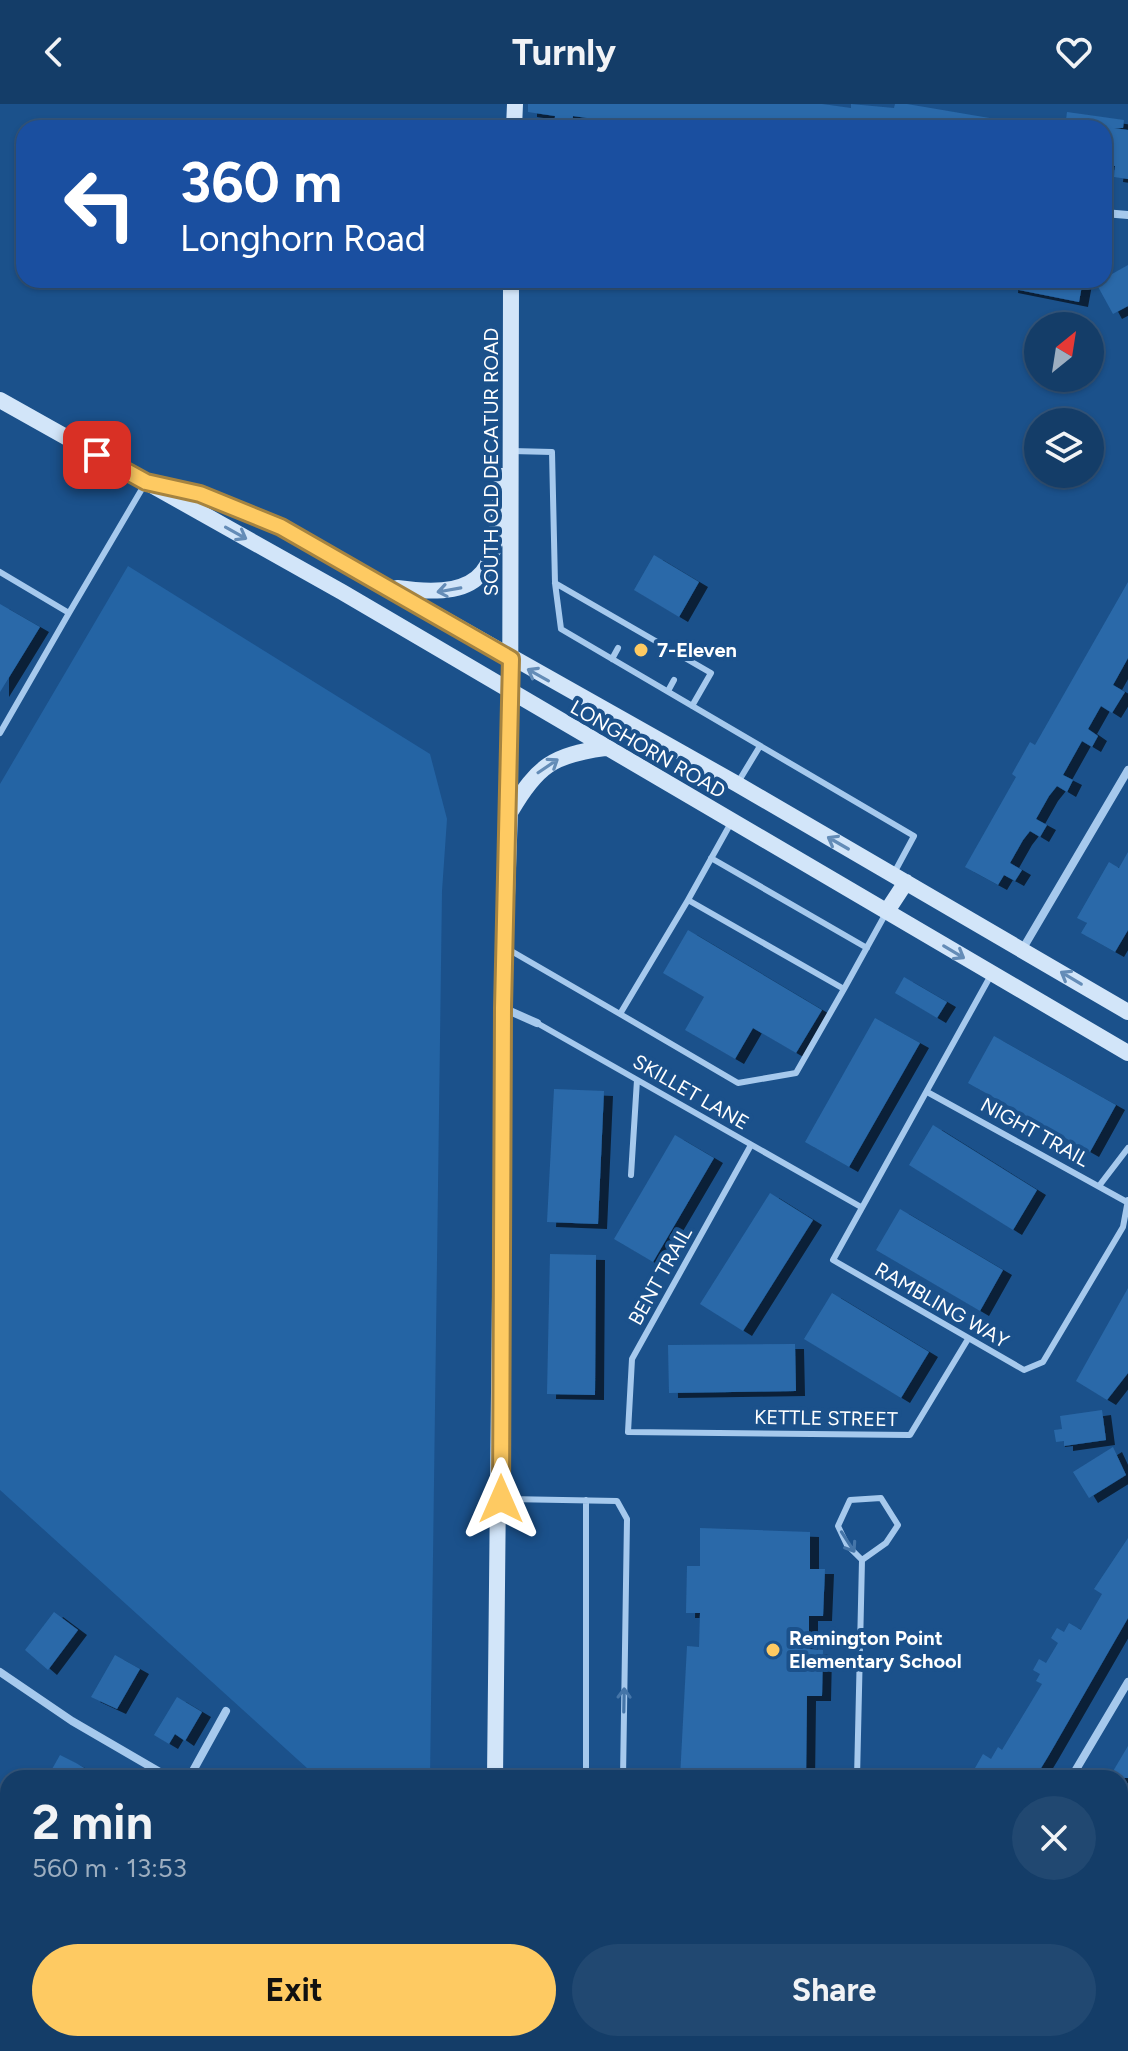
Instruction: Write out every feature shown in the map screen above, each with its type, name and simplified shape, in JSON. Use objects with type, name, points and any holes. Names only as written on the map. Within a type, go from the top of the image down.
[{"type":"main road","name":"SOUTH OLD DECATUR ROAD","points":[[495,1770],[501,1499],[503,1008],[510,812],[511,288]]},
{"type":"main road","points":[[389,587],[445,593],[470,585],[491,560],[496,543],[512,371]]},
{"type":"main road","name":"LONGHORN ROAD","points":[[0,391],[24,413]]},
{"type":"main road","name":"LONGHORN ROAD","points":[[0,400],[342,592],[1128,1053]]},
{"type":"main road","name":"LONGHORN ROAD","points":[[146,482],[200,494],[281,527],[737,784],[1128,1012]]},
{"type":"main road","points":[[510,812],[527,784],[546,764],[576,752],[605,748]]},
{"type":"main road","points":[[887,911],[899,879]]},
{"type":"street","points":[[1022,950],[1128,770]]},
{"type":"street","name":"SKILLET LANE","points":[[503,1008],[537,1023]]},
{"type":"street","points":[[0,1672],[72,1721],[156,1770]]},
{"type":"street","points":[[1076,1770],[1128,1682]]},
{"type":"street","points":[[193,1770],[226,1711]]},
{"type":"lane","points":[[512,451],[552,452],[555,583],[561,629],[914,836],[899,879]]},
{"type":"lane","points":[[0,733],[146,482]]},
{"type":"lane","points":[[0,572],[69,613]]},
{"type":"lane","points":[[555,583],[711,673],[692,706]]},
{"type":"lane","points":[[595,618],[600,609]]},
{"type":"lane","points":[[609,627],[614,617]]},
{"type":"lane","points":[[625,637],[630,627]]},
{"type":"lane","points":[[582,641],[588,631]]},
{"type":"lane","points":[[638,644],[644,634]]},
{"type":"lane","points":[[596,650],[602,640]]},
{"type":"lane","points":[[653,653],[659,643]]},
{"type":"lane","points":[[612,659],[618,648]]},
{"type":"lane","points":[[667,661],[673,651]]},
{"type":"lane","points":[[626,667],[631,657]]},
{"type":"lane","points":[[680,669],[686,659]]},
{"type":"lane","points":[[640,675],[645,665]]},
{"type":"lane","points":[[654,683],[660,673]]},
{"type":"lane","points":[[668,691],[674,680]]},
{"type":"lane","points":[[737,784],[760,746]]},
{"type":"lane","points":[[620,1014],[732,821]]},
{"type":"lane","points":[[711,858],[867,948]]},
{"type":"lane","points":[[688,900],[844,989]]},
{"type":"lane","points":[[505,948],[738,1083],[796,1073],[887,911]]},
{"type":"lane","points":[[861,1207],[929,1093],[991,975]]},
{"type":"lane","name":"SKILLET LANE","points":[[537,1023],[861,1207]]},
{"type":"lane","points":[[631,1175],[637,1080]]},
{"type":"lane","name":"NIGHT TRAIL","points":[[929,1093],[1127,1200]]},
{"type":"lane","name":"BENT TRAIL","points":[[628,1432],[632,1359],[751,1145]]},
{"type":"lane","points":[[1099,1186],[1128,1148]]},
{"type":"lane","name":"RAMBLING WAY","points":[[861,1207],[833,1260],[1024,1370],[1043,1362],[1123,1227],[1127,1200]]},
{"type":"lane","name":"KETTLE STREET","points":[[628,1432],[910,1435],[968,1339]]},
{"type":"lane","points":[[857,1770],[862,1560],[847,1545],[838,1526],[850,1500],[881,1498],[898,1525],[886,1543],[862,1560]]},
{"type":"lane","points":[[501,1499],[617,1501],[627,1519],[623,1770]]},
{"type":"lane","points":[[586,1500],[586,1770]]},
{"type":"shaded area","points":[[128,566],[430,754],[447,819],[442,891],[430,1770],[309,1770],[0,1490],[0,784]]},
{"type":"building","points":[[528,104],[822,104],[851,108],[851,104],[894,108],[895,104],[907,104],[1001,120],[601,120],[573,116],[573,120],[555,120],[555,116],[528,112]]},
{"type":"building","points":[[1067,112],[1124,120],[1123,128],[1114,128],[1128,130],[1128,179],[1114,177],[1112,120],[1066,120]]},
{"type":"building","points":[[1128,265],[1128,306],[1113,314],[1099,288],[1112,288],[1112,274]]},
{"type":"building","points":[[1009,288],[1082,288],[1079,302]]},
{"type":"building","points":[[654,555],[699,582],[679,617],[634,590]]},
{"type":"building","points":[[1128,582],[1128,658],[1113,685],[1125,692],[1112,713],[1101,706],[1088,729],[1098,736],[1092,747],[1082,741],[1063,775],[1073,780],[1067,792],[1057,786],[1049,796],[1036,819],[1047,825],[1040,837],[1030,831],[1010,863],[1022,870],[1015,881],[1004,875],[998,885],[965,867],[1016,777],[1012,774],[1030,742],[1035,745]]},
{"type":"building","points":[[0,604],[40,627],[0,692]]},
{"type":"building","points":[[1128,852],[1128,930],[1115,952],[1081,933],[1087,923],[1077,918],[1109,862],[1119,868]]},
{"type":"building","points":[[688,930],[822,1010],[796,1053],[753,1028],[735,1059],[685,1030],[704,997],[663,973]]},
{"type":"building","points":[[904,977],[947,1002],[937,1018],[895,993]]},
{"type":"building","points":[[875,1018],[920,1043],[849,1167],[805,1142]]},
{"type":"building","points":[[994,1036],[1116,1105],[1090,1152],[968,1083]]},
{"type":"building","points":[[554,1089],[604,1091],[598,1224],[547,1222]]},
{"type":"building","points":[[933,1125],[1037,1190],[1013,1230],[909,1165]]},
{"type":"building","points":[[675,1135],[714,1158],[653,1262],[614,1239]]},
{"type":"building","points":[[770,1193],[813,1220],[743,1331],[700,1304]]},
{"type":"building","points":[[900,1209],[1003,1270],[980,1311],[876,1250]]},
{"type":"building","points":[[550,1254],[596,1255],[595,1395],[547,1394]]},
{"type":"building","points":[[1128,1288],[1128,1373],[1107,1400],[1076,1381]]},
{"type":"building","points":[[832,1293],[929,1352],[901,1398],[804,1339]]},
{"type":"building","points":[[795,1344],[796,1391],[669,1393],[668,1345]]},
{"type":"building","points":[[1102,1410],[1106,1440],[1064,1446],[1064,1441],[1056,1442],[1054,1430],[1062,1429],[1060,1416]]},
{"type":"building","points":[[1113,1447],[1126,1475],[1089,1498],[1073,1472]]},
{"type":"building","points":[[700,1528],[810,1532],[810,1569],[825,1569],[823,1616],[809,1616],[809,1649],[823,1650],[822,1696],[807,1696],[806,1770],[680,1770],[687,1646],[699,1647],[700,1613],[686,1613],[687,1566],[700,1566]]},
{"type":"building","points":[[1128,1538],[1128,1618],[1040,1770],[978,1770],[975,1768],[983,1754],[991,1759],[998,1747],[1002,1750],[1042,1684],[1036,1681],[1040,1674],[1033,1670],[1039,1659],[1046,1663],[1058,1643],[1051,1638],[1057,1628],[1064,1632],[1069,1623],[1081,1630],[1102,1594],[1094,1589]]},
{"type":"building","points":[[54,1612],[78,1630],[48,1670],[25,1650]]},
{"type":"building","points":[[115,1655],[140,1669],[117,1709],[91,1697]]},
{"type":"building","points":[[177,1697],[202,1712],[185,1741],[175,1734],[169,1744],[154,1735]]},
{"type":"building","points":[[1128,1746],[1128,1770],[1114,1770]]},
{"type":"building","points":[[60,1755],[88,1770],[52,1770]]},
{"type":"place","name":"7-Eleven","points":[[641,650]]},
{"type":"place","name":"Remington Point Elementary School","points":[[773,1650]]},
{"type":"route","points":[[97,455],[146,482],[200,494],[281,527],[511,659],[510,812],[503,1008],[501,1499]]}]
